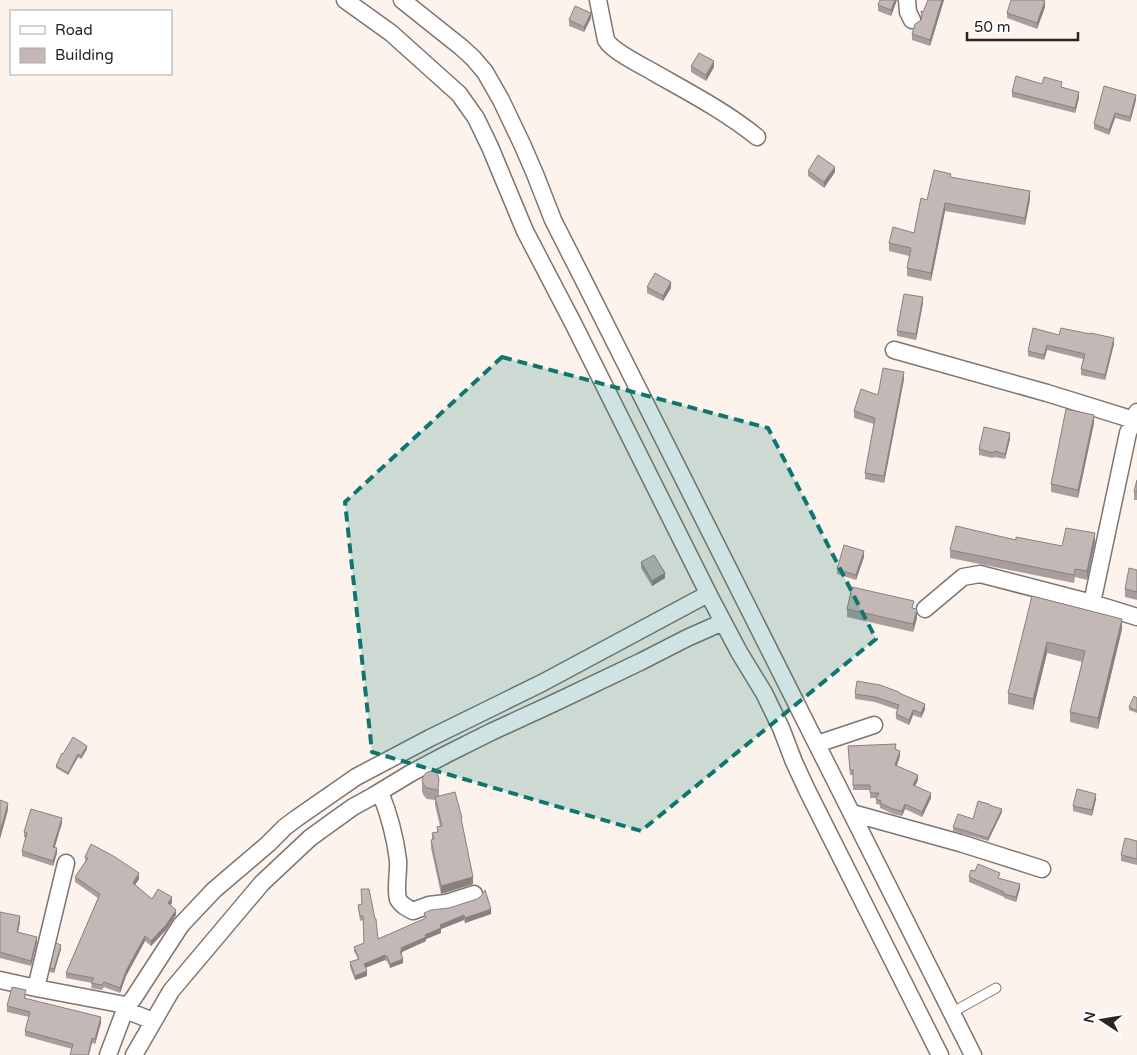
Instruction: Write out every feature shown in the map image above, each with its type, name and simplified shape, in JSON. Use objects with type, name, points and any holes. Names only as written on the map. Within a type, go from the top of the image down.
[{"type":"street","points":[[344,0],[391,33],[459,94],[476,118],[525,231],[709,596],[739,652],[764,693],[781,728],[794,762],[940,1055]]},
{"type":"street","points":[[402,0],[473,58],[493,85],[522,144],[564,243],[973,1055]]},
{"type":"street","points":[[598,0],[608,44],[727,115],[757,137]]},
{"type":"street","points":[[906,0],[908,12],[912,20]]},
{"type":"street","points":[[894,350],[1136,417],[1128,433],[1092,602]]},
{"type":"street","points":[[925,609],[963,577],[980,574],[1092,602],[1137,617]]},
{"type":"street","points":[[134,1055],[140,1015],[134,999],[181,925],[214,890],[285,827],[356,777],[709,596]]},
{"type":"street","points":[[108,1055],[140,1015],[171,992],[262,883],[310,838],[353,807],[412,773],[491,732],[632,666],[722,620]]},
{"type":"street","points":[[817,744],[874,725]]},
{"type":"street","points":[[380,792],[394,832],[398,862],[398,898],[404,907],[413,911],[474,894]]},
{"type":"street","points":[[852,813],[960,843],[1042,869]]},
{"type":"street","points":[[36,988],[66,863]]},
{"type":"street","points":[[0,980],[120,1004],[140,1015]]},
{"type":"lane","points":[[952,1013],[996,988]]},
{"type":"highlighted area","points":[[502,357],[768,428],[876,639],[641,831],[372,752],[345,502]]},
{"type":"building","points":[[880,0],[895,0],[891,10],[878,5]]},
{"type":"building","points":[[928,0],[942,0],[930,40],[912,34],[915,24],[921,20],[921,11],[923,12]]},
{"type":"building","points":[[1011,0],[1045,1],[1037,23],[1007,13]]},
{"type":"building","points":[[575,6],[591,13],[584,27],[569,20]]},
{"type":"building","points":[[699,53],[714,61],[706,75],[691,66]]},
{"type":"building","points":[[1016,76],[1042,84],[1044,77],[1062,82],[1061,87],[1079,92],[1075,108],[1012,92]]},
{"type":"building","points":[[1104,86],[1136,95],[1130,117],[1115,113],[1109,130],[1094,124]]},
{"type":"building","points":[[818,155],[835,167],[824,182],[808,171]]},
{"type":"building","points":[[934,170],[951,174],[950,177],[1030,191],[1025,218],[945,203],[931,273],[907,268],[911,248],[889,243],[893,227],[914,233],[921,198],[927,200]]},
{"type":"building","points":[[655,273],[671,282],[663,296],[647,287]]},
{"type":"building","points":[[904,294],[923,297],[916,334],[897,331]]},
{"type":"building","points":[[1033,328],[1059,335],[1061,328],[1114,338],[1105,375],[1081,369],[1085,354],[1047,345],[1044,355],[1028,351]]},
{"type":"building","points":[[883,368],[904,372],[884,476],[865,473],[875,418],[854,411],[861,389],[878,395]]},
{"type":"building","points":[[1066,409],[1094,415],[1078,490],[1051,484]]},
{"type":"building","points":[[984,427],[1010,433],[1005,454],[979,449]]},
{"type":"building","points":[[1137,480],[1137,492],[1134,491]]},
{"type":"building","points":[[956,526],[1016,540],[1016,537],[1062,546],[1066,528],[1095,533],[1087,571],[1075,569],[1074,575],[950,550]]},
{"type":"building","points":[[844,545],[864,551],[856,575],[837,569]]},
{"type":"building","points":[[654,555],[665,573],[652,581],[641,562]]},
{"type":"building","points":[[1129,568],[1137,570],[1137,592],[1125,589]]},
{"type":"building","points":[[852,587],[914,601],[912,608],[917,609],[913,624],[847,609]]},
{"type":"building","points":[[1032,596],[1122,619],[1098,718],[1070,712],[1085,651],[1047,642],[1033,699],[1008,693]]},
{"type":"building","points":[[857,681],[880,685],[925,704],[921,713],[913,710],[909,720],[896,714],[899,705],[875,697],[855,694]]},
{"type":"building","points":[[1134,696],[1137,698],[1137,711],[1129,707]]},
{"type":"building","points":[[73,737],[87,746],[81,756],[78,754],[68,773],[56,766]]},
{"type":"building","points":[[896,744],[895,749],[900,751],[895,765],[918,775],[913,785],[931,793],[922,812],[905,804],[902,811],[893,809],[876,799],[879,793],[870,793],[870,785],[853,785],[853,770],[850,770],[848,746]]},
{"type":"building","points":[[430,771],[437,773],[439,779],[438,790],[427,788],[422,781],[426,773]]},
{"type":"building","points":[[1077,789],[1096,794],[1092,810],[1073,806]]},
{"type":"building","points":[[455,792],[473,877],[441,886],[431,840],[434,839],[432,833],[438,832],[437,827],[442,826],[435,797]]},
{"type":"building","points":[[0,800],[8,803],[0,832]]},
{"type":"building","points":[[978,801],[1002,809],[988,838],[953,827],[958,814],[973,819]]},
{"type":"building","points":[[31,809],[62,818],[53,847],[57,848],[53,861],[22,851],[27,833],[24,832]]},
{"type":"building","points":[[1125,838],[1137,841],[1137,859],[1121,855]]},
{"type":"building","points":[[91,844],[139,873],[133,883],[152,899],[158,889],[172,897],[168,903],[176,910],[166,925],[151,941],[145,936],[126,971],[120,988],[104,982],[102,985],[91,983],[94,978],[66,973],[100,894],[75,877],[88,858],[85,857]]},
{"type":"building","points":[[978,864],[1000,873],[998,878],[1020,884],[1016,897],[1004,894],[1004,892],[969,877],[971,870],[975,871]]},
{"type":"building","points":[[361,889],[369,889],[376,919],[378,939],[426,918],[424,913],[431,910],[449,908],[477,899],[485,890],[491,909],[465,918],[464,915],[440,925],[441,928],[425,935],[426,937],[401,948],[402,951],[400,951],[403,959],[390,964],[385,955],[364,964],[367,971],[355,976],[350,962],[359,959],[354,947],[364,943],[363,916],[360,916],[358,905],[362,904]]},
{"type":"building","points":[[0,912],[20,916],[17,932],[37,937],[31,961],[0,952]]},
{"type":"building","points":[[56,943],[61,945],[54,969],[50,968]]},
{"type":"building","points":[[12,987],[26,990],[24,998],[101,1017],[95,1039],[92,1038],[88,1055],[70,1055],[73,1044],[25,1031],[30,1012],[7,1006]]}]
